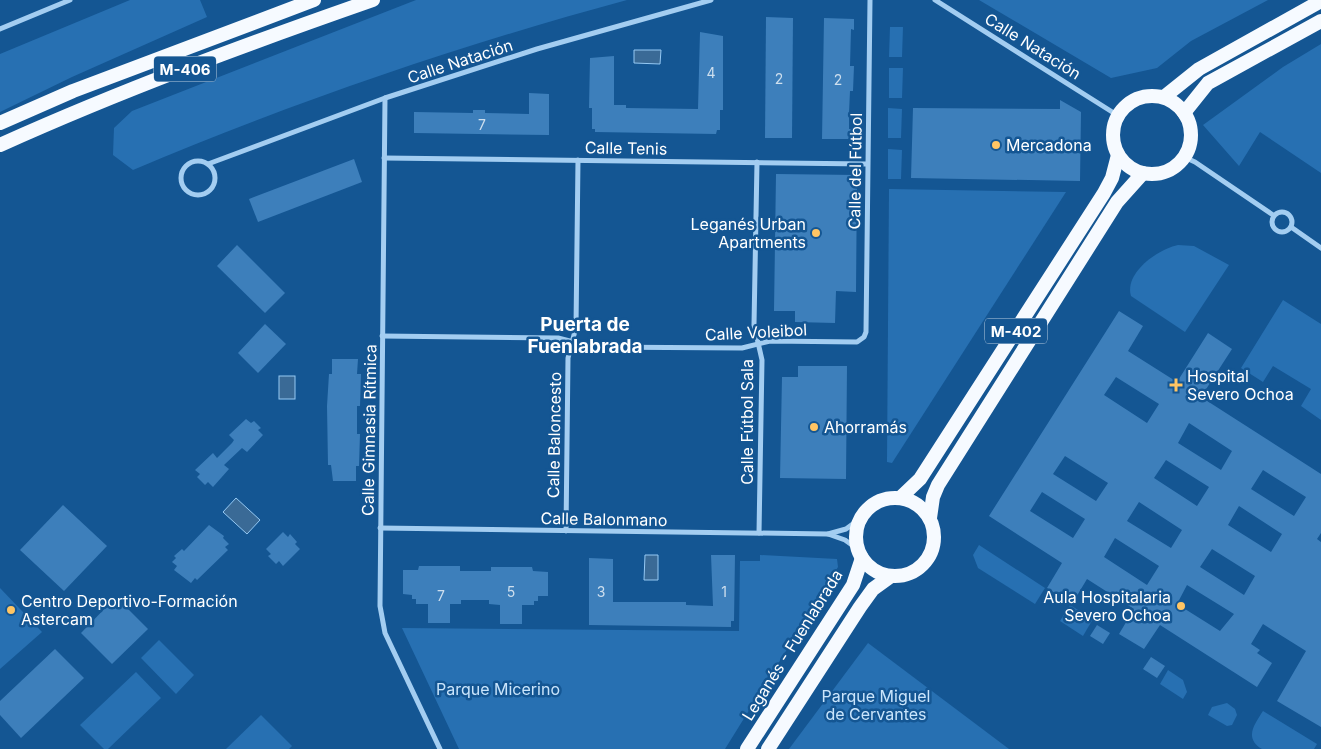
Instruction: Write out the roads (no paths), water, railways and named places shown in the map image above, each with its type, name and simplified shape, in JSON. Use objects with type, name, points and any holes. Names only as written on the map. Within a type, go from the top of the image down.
[{"type":"highway","name":"M-406","points":[[0,123],[73,91],[250,22],[314,0]]},
{"type":"highway","name":"M-406","points":[[0,145],[80,109],[258,41],[373,0]]},
{"type":"highway","points":[[1164,97],[1199,69],[1321,1]]},
{"type":"highway","points":[[1184,113],[1208,83],[1321,21]]},
{"type":"highway","points":[[1144,96],[1164,97],[1184,113],[1191,132],[1189,146],[1184,157],[1174,167],[1162,172],[1143,173],[1126,164],[1118,155],[1114,144],[1113,132],[1117,115],[1132,101],[1144,96]]},
{"type":"highway","name":"M-402","points":[[900,498],[920,479],[1104,193],[1112,178],[1118,155]]},
{"type":"highway","name":"M-402","points":[[768,749],[873,589],[891,576],[909,573],[917,569],[930,556],[935,538],[930,518],[933,497],[938,485],[1117,202],[1143,173]]},
{"type":"highway","points":[[861,518],[875,503],[887,499],[900,498],[912,501],[922,508],[930,518]]},
{"type":"highway","name":"Leganés - Fuenlabrada","points":[[747,749],[853,585],[860,554],[856,536],[861,518]]},
{"type":"highway","name":"Leganés - Fuenlabrada","points":[[860,554],[870,566],[891,576]]},
{"type":"street","points":[[0,29],[70,0]]},
{"type":"street","name":"Calle Natación","points":[[208,164],[385,98],[537,49],[711,0]]},
{"type":"street","name":"Calle del Fútbol","points":[[861,340],[866,332],[870,0]]},
{"type":"street","name":"Calle Natación","points":[[936,0],[1117,115]]},
{"type":"street","name":"Calle Gimnasia Rítmica","points":[[385,98],[380,606],[383,624],[440,749]]},
{"type":"street","points":[[1184,157],[1195,162],[1274,216]]},
{"type":"street","name":"Calle Tenis","points":[[384,158],[867,164]]},
{"type":"street","points":[[212,169],[220,159]]},
{"type":"street","name":"Calle Baloncesto","points":[[566,531],[568,358],[576,327],[578,160]]},
{"type":"street","points":[[195,162],[208,164],[212,169],[215,182],[210,191],[205,194],[194,195],[185,189],[181,178],[185,168],[195,162]]},
{"type":"street","name":"Calle Fútbol Sala","points":[[757,162],[754,325],[762,360],[760,533]]},
{"type":"street","points":[[1277,212],[1287,212],[1293,220],[1291,227],[1282,232],[1275,230],[1272,224],[1274,216],[1277,212]]},
{"type":"street","points":[[1291,227],[1321,248]]},
{"type":"street","name":"Calle Voleibol","points":[[382,336],[558,338],[593,347],[742,348],[770,341],[858,342],[861,340]]},
{"type":"street","name":"Calle Balonmano","points":[[380,528],[828,534],[846,529],[861,518]]},
{"type":"street","name":"Calle Balonmano","points":[[828,534],[849,543],[860,554]]},
{"type":"place","name":"Mercadona","points":[[996,145]]},
{"type":"place","name":"Leganés Urban Apartments","points":[[816,233]]},
{"type":"place","name":"Hospital Severo Ochoa","points":[[1176,385]]},
{"type":"place","name":"Ahorramás","points":[[814,427]]},
{"type":"place","name":"Aula Hospitalaria Severo Ochoa","points":[[1181,606]]},
{"type":"place","name":"Centro Deportivo-Formación Astercam","points":[[11,610]]},
{"type":"district","name":"Puerta de Fuenlabrada","points":[[585,335]]},
{"type":"park label","name":"Parque Micerino","points":[[498,689]]},
{"type":"park label","name":"Parque Miguel de Cervantes","points":[[876,705]]}]
